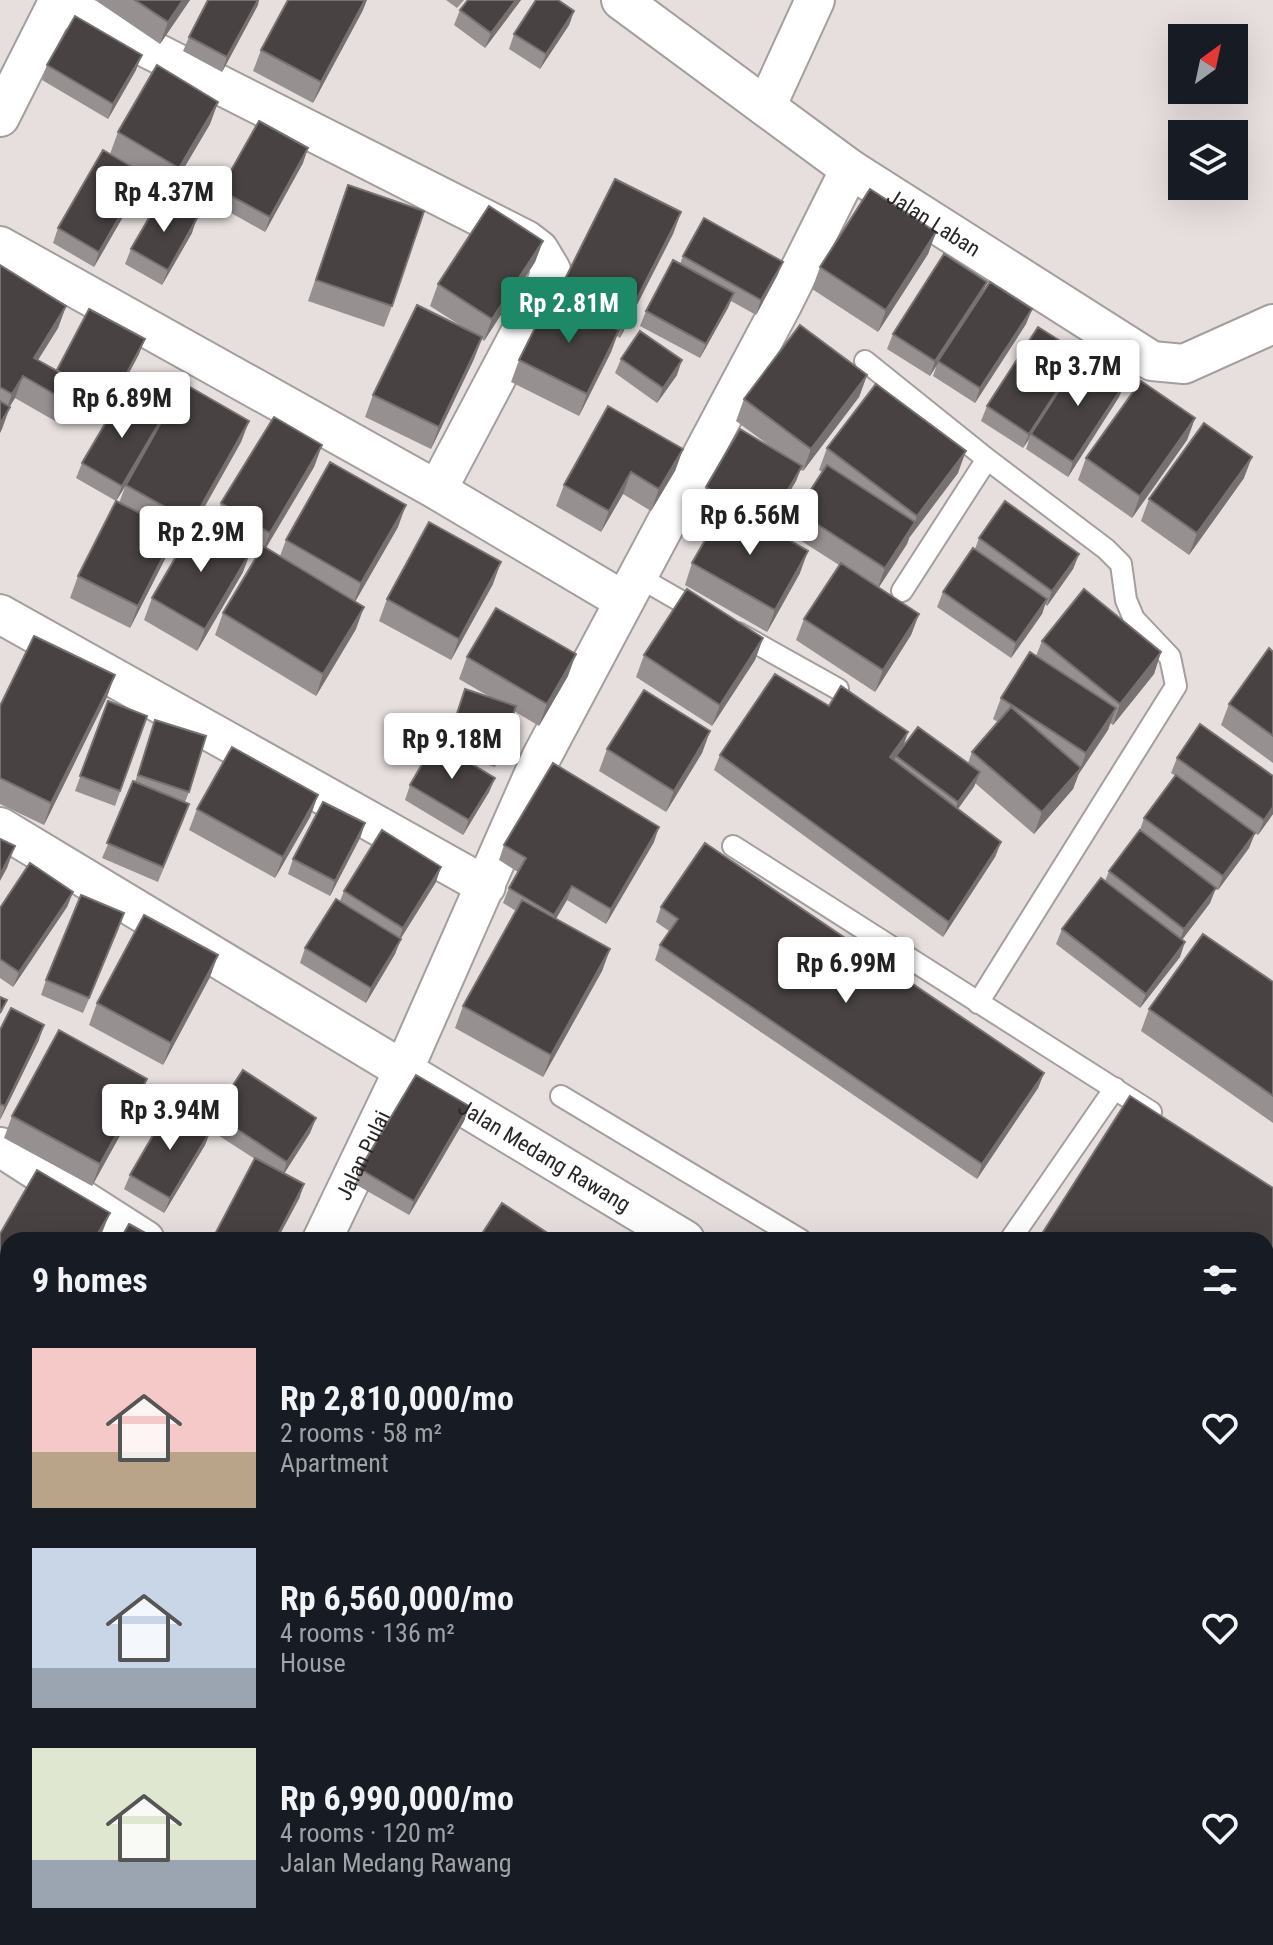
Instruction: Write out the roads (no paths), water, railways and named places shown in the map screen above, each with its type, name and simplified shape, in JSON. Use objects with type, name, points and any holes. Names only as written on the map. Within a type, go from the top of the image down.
[{"type":"street","name":"Jalan Laban","points":[[621,0],[850,169],[1152,361],[1184,364],[1272,324]]},
{"type":"street","points":[[766,107],[815,0]]},
{"type":"street","points":[[0,117],[58,2],[526,240],[539,250],[551,270],[546,284],[437,490]]},
{"type":"street","name":"Jalan Pulai","points":[[326,1232],[403,1071],[541,758],[782,305],[850,169]]},
{"type":"street","points":[[0,246],[437,490],[631,589]]},
{"type":"street","points":[[0,614],[486,886]]},
{"type":"street","name":"Jalan Medang Rawang","points":[[0,827],[672,1232]]},
{"type":"street","points":[[0,1147],[133,1232]]},
{"type":"lane","points":[[865,361],[1106,549],[1121,564],[1126,600],[1134,619],[1170,657],[1176,686],[978,1003]]},
{"type":"lane","points":[[902,591],[987,459]]},
{"type":"lane","points":[[631,589],[838,689]]},
{"type":"lane","points":[[733,846],[1168,1123]]},
{"type":"lane","points":[[1016,1232],[1115,1088]]},
{"type":"lane","points":[[561,1096],[788,1232]]}]
